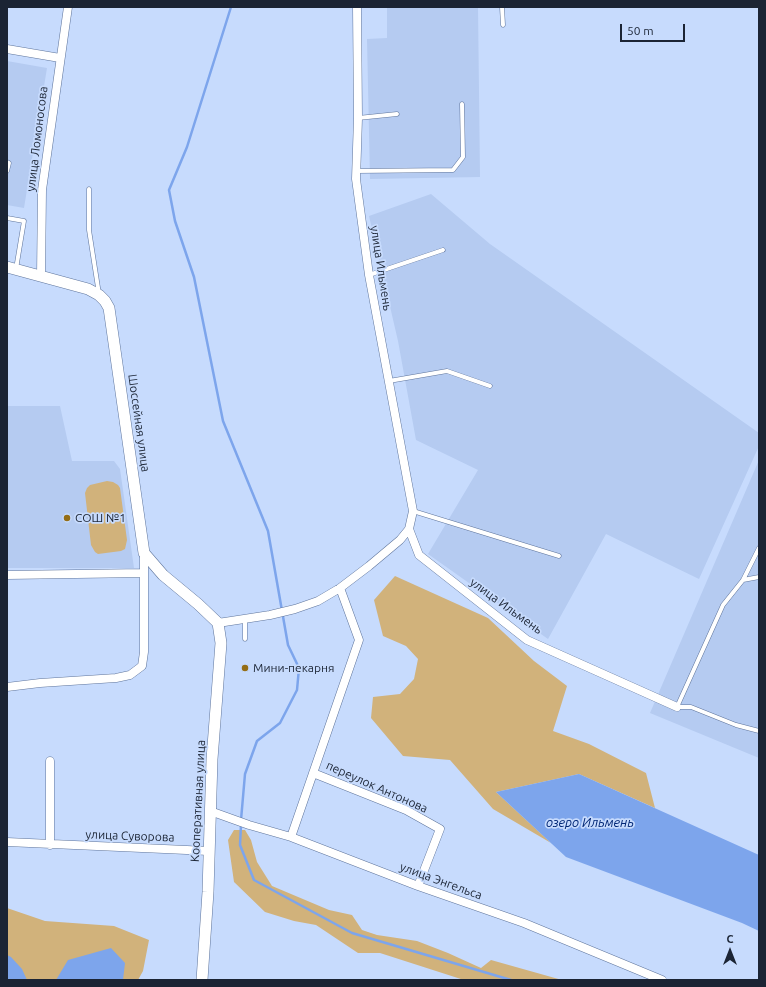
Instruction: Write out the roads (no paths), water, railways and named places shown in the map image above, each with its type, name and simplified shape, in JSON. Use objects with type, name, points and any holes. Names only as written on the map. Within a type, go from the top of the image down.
[{"type":"street","name":"улица Ломоносова","points":[[41,276],[42,190],[68,7]]},
{"type":"street","name":"улица Ильмень","points":[[357,7],[358,118],[356,179],[369,275],[413,511],[409,529],[419,555],[527,640],[677,707]]},
{"type":"street","points":[[7,49],[60,58]]},
{"type":"street","name":"Шоссейная улица","points":[[12,268],[88,289],[105,301],[109,308],[144,554]]},
{"type":"street","points":[[144,554],[163,575],[218,623],[270,615],[295,609],[318,601],[340,588],[400,540],[409,529]]},
{"type":"street","points":[[7,687],[40,683],[116,678],[130,675],[142,666],[144,652],[144,554]]},
{"type":"street","points":[[7,574],[144,573]]},
{"type":"street","name":"переулок Антонова","points":[[291,838],[359,640],[340,588]]},
{"type":"street","name":"Кооперативная улица","points":[[202,980],[208,892],[210,811],[222,643],[218,623]]},
{"type":"street","points":[[50,761],[50,844]]},
{"type":"street","name":"переулок Антонова","points":[[313,772],[406,810],[440,829],[418,886]]},
{"type":"street","name":"улица Энгельса","points":[[210,811],[291,838],[418,886],[524,923],[662,980]]},
{"type":"street","name":"улица Суворова","points":[[7,842],[208,850]]},
{"type":"lane","points":[[502,7],[503,25]]},
{"type":"lane","points":[[356,171],[453,170],[462,157],[462,104]]},
{"type":"lane","points":[[358,118],[397,114]]},
{"type":"lane","points":[[7,162],[9,163],[7,171]]},
{"type":"lane","points":[[89,189],[89,230],[99,296]]},
{"type":"lane","points":[[7,218],[24,222],[12,268]]},
{"type":"lane","points":[[369,275],[443,250]]},
{"type":"lane","points":[[389,381],[447,371],[490,386]]},
{"type":"lane","points":[[413,511],[559,556]]},
{"type":"lane","points":[[759,548],[743,580],[723,605],[677,707],[691,707],[736,725],[759,731]]},
{"type":"lane","points":[[743,580],[759,577]]},
{"type":"lane","points":[[245,619],[245,639]]},
{"type":"water","name":"озеро Ильмень","points":[[579,774],[759,855],[759,931],[742,923],[566,857],[496,792]]},
{"type":"water","points":[[111,948],[125,963],[123,980],[56,980],[68,960]]},
{"type":"water","points":[[7,955],[11,957],[22,969],[27,980],[7,980]]},
{"type":"waterway","points":[[231,7],[187,147],[169,190],[175,221],[194,277],[223,421],[268,531],[288,645],[299,668],[297,690],[280,723],[257,741],[245,774],[241,820]]},
{"type":"waterway","points":[[241,825],[240,845],[254,880],[352,933],[511,980]]},
{"type":"place","name":"СОШ №1","points":[[67,518]]},
{"type":"place","name":"Мини-пекарня","points":[[245,668]]}]
